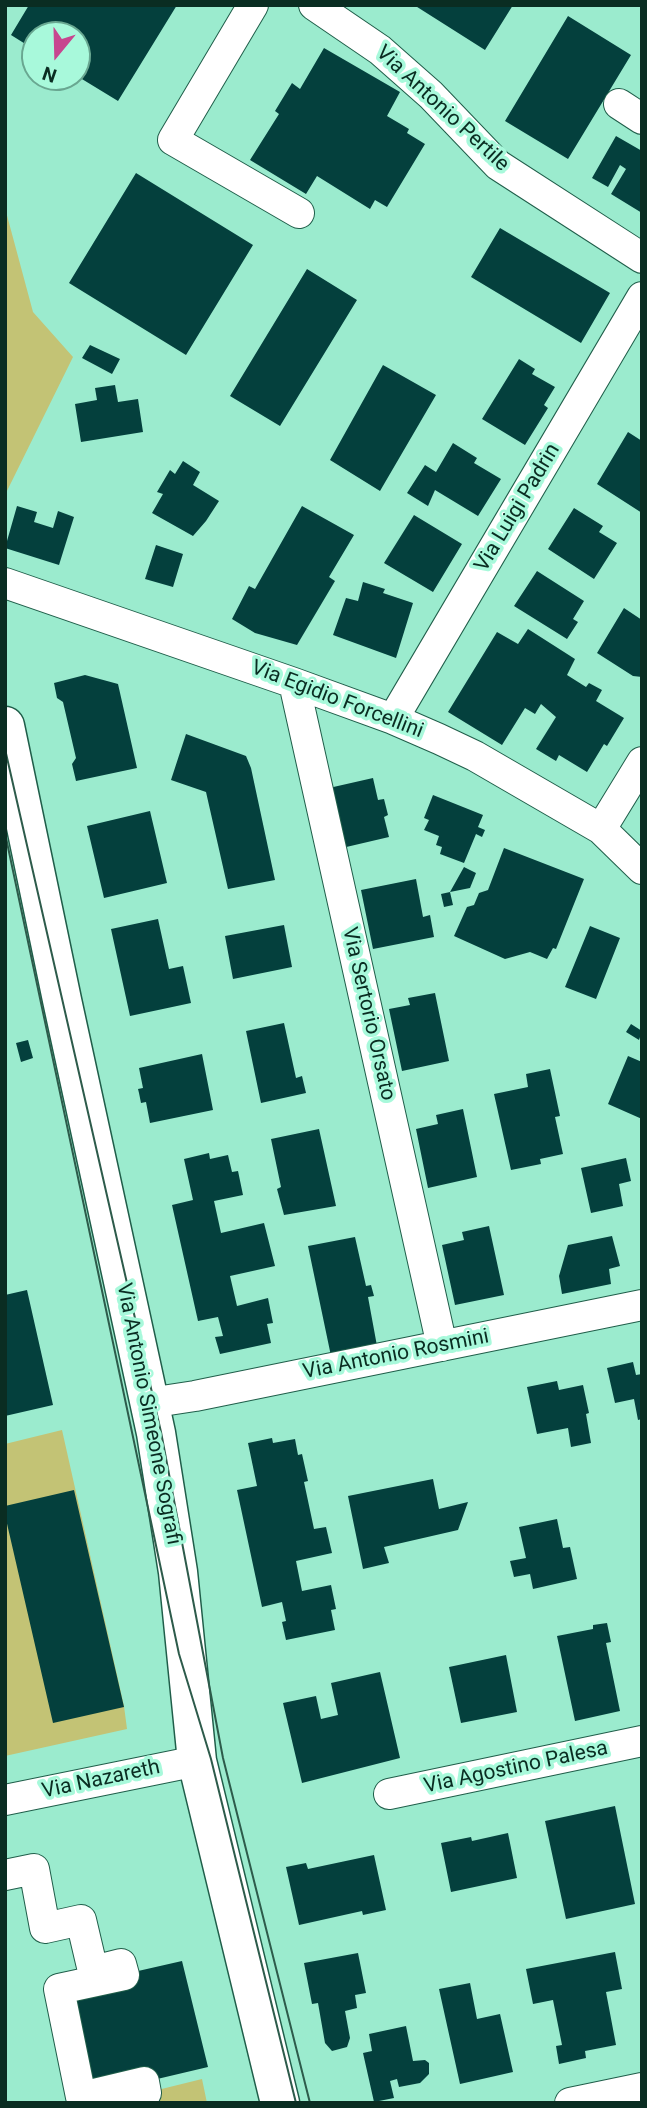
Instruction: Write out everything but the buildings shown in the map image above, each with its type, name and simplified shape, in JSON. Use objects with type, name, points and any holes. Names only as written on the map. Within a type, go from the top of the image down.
[{"type":"street","points":[[253,5],[173,140],[299,213]]},
{"type":"street","name":"Via Antonio Pertile","points":[[314,5],[390,59],[431,95],[498,165],[642,258]]},
{"type":"street","name":"Via Luigi Padrin","points":[[393,719],[642,298]]},
{"type":"street","name":"Via Egidio Forcellini","points":[[5,583],[393,719],[475,756],[601,829],[642,869]]},
{"type":"street","name":"Via Sertorio Orsato","points":[[294,683],[442,1346]]},
{"type":"street","name":"Via Antonio Simeone Sografi","points":[[5,726],[149,1403],[178,1572],[197,1760],[279,2103]]},
{"type":"street","points":[[601,829],[642,762]]},
{"type":"street","name":"Via Antonio Rosmini","points":[[149,1403],[642,1305]]},
{"type":"street","name":"Via Agostino Palesa","points":[[389,1794],[642,1741]]},
{"type":"street","name":"Via Nazareth","points":[[5,1800],[197,1760]]},
{"type":"street","points":[[5,1875],[34,1868],[45,1928],[81,1920],[93,1971],[121,1964],[124,1975],[59,1989],[81,2097],[144,2082],[146,2093],[113,2103]]},
{"type":"street","points":[[570,2103],[642,2088]]},
{"type":"shaded area","points":[[5,208],[33,312],[73,357],[5,495]]},
{"type":"shaded area","points":[[62,1430],[127,1729],[5,1756],[5,1444]]},
{"type":"shaded area","points":[[202,2079],[207,2103],[113,2103],[113,2101]]},
{"type":"tram line","points":[[5,749],[161,1432],[223,1758],[310,2103]]},
{"type":"tram line","points":[[5,833],[179,1654],[211,1759],[296,2103]]}]
